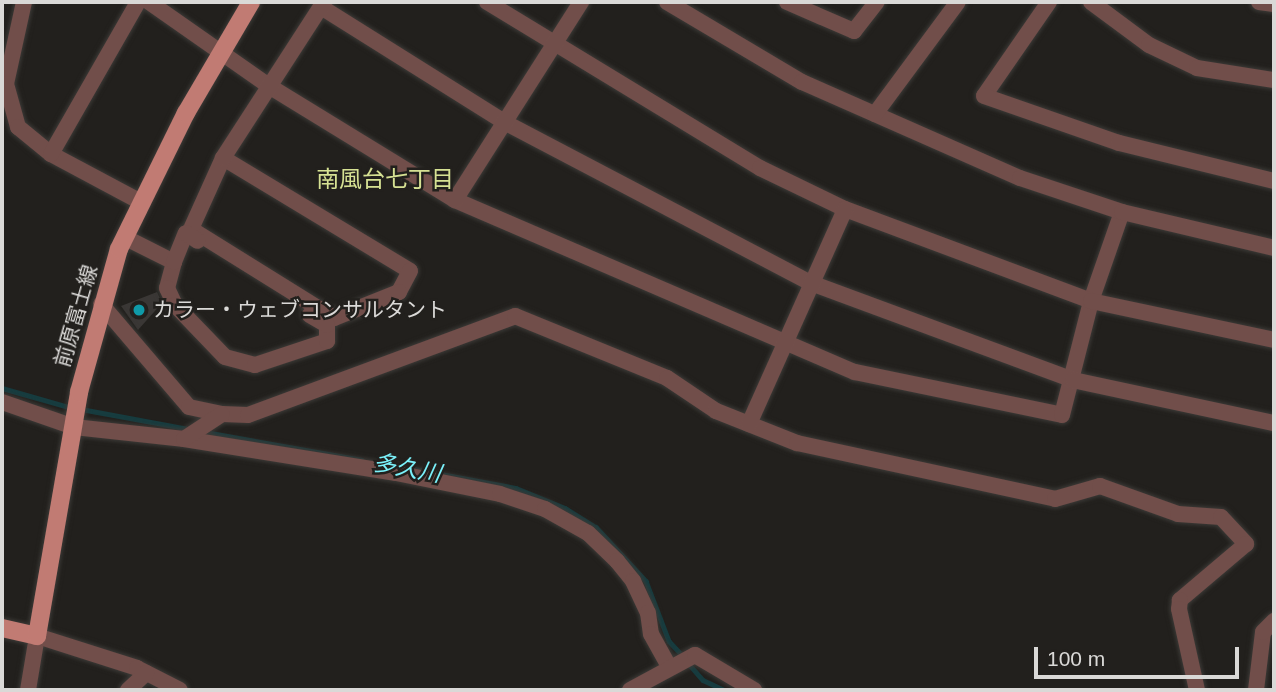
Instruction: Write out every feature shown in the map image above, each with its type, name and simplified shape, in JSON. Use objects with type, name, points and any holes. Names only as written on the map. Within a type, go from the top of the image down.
[{"type":"main road","name":"前原富士線","points":[[37,636],[79,392],[101,304],[139,201],[220,51],[251,2]]},
{"type":"main road","points":[[2,628],[37,636]]},
{"type":"street","points":[[24,2],[7,34],[6,84],[9,105],[18,127],[51,154],[139,201]]},
{"type":"street","points":[[51,154],[138,2]]},
{"type":"street","points":[[149,2],[270,86],[455,200],[783,345],[855,372],[1062,415],[1091,301],[1122,212]]},
{"type":"street","points":[[486,2],[760,168],[845,209],[1091,301],[1274,340]]},
{"type":"street","points":[[455,200],[581,2]]},
{"type":"street","points":[[667,2],[803,82],[1020,178],[1122,212],[1274,248]]},
{"type":"street","points":[[787,2],[854,32],[877,2]]},
{"type":"street","points":[[875,114],[957,2]]},
{"type":"street","points":[[1049,2],[984,96],[1119,142],[1274,181]]},
{"type":"street","points":[[1091,2],[1149,45],[1198,68],[1274,80]]},
{"type":"street","points":[[1259,2],[1274,4]]},
{"type":"street","points":[[223,158],[410,271],[399,292],[334,318],[191,229],[223,158],[322,4],[504,122],[811,283],[1073,380],[1274,423]]},
{"type":"street","points":[[749,424],[845,209]]},
{"type":"street","points":[[186,233],[327,326],[327,341],[255,365],[225,357],[175,305],[167,288],[174,262],[186,233]]},
{"type":"street","points":[[124,237],[174,262]]},
{"type":"street","points":[[101,304],[188,407],[222,414],[248,415],[515,316],[667,378],[716,411],[797,443],[1055,499],[1100,486],[1178,514],[1221,517],[1246,544],[1180,600],[1179,608],[1197,690]]},
{"type":"street","points":[[2,402],[74,427],[190,436],[448,482],[545,509],[588,533],[617,561],[633,581],[648,613],[651,634],[674,663]]},
{"type":"street","points":[[190,436],[222,414]]},
{"type":"street","points":[[1256,690],[1266,668],[1263,632],[1274,621]]},
{"type":"street","points":[[28,690],[37,636],[146,673],[180,690]]},
{"type":"street","points":[[630,690],[674,663],[695,655],[754,690]]},
{"type":"street","points":[[128,690],[146,673]]},
{"type":"building","name":"カラー・ウェブコンサルタント","points":[[157,292],[162,303],[138,330],[121,306]]},
{"type":"waterway","name":"多久川","points":[[2,388],[72,408]]},
{"type":"waterway","name":"多久川","points":[[81,409],[189,429]]},
{"type":"waterway","name":"多久川","points":[[205,432],[362,460]]},
{"type":"waterway","name":"多久川","points":[[408,468],[516,488],[565,508],[596,527],[646,581],[669,641],[684,657]]},
{"type":"waterway","name":"多久川","points":[[689,664],[703,680],[724,690]]},
{"type":"place","name":"カラー・ウェブコンサルタント","points":[[139,310]]},
{"type":"district","name":"南風台七丁目","points":[[385,179]]}]
